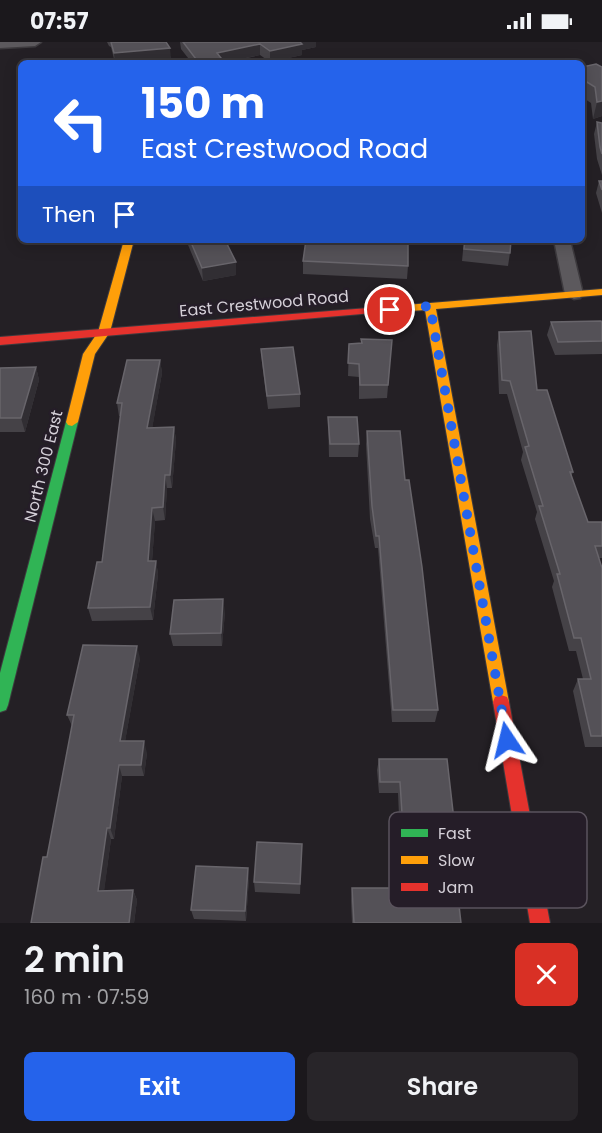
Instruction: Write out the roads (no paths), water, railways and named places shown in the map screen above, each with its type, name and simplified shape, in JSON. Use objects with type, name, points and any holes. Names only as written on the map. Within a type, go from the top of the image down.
[{"type":"street","points":[[0,44],[35,42]]},
{"type":"street","name":"North 300 East","points":[[0,705],[89,354],[104,332],[128,243]]},
{"type":"street","points":[[563,243],[574,294]]},
{"type":"street","name":"East Crestwood Road","points":[[0,341],[602,292]]},
{"type":"street","points":[[430,306],[520,812]]},
{"type":"street","points":[[537,908],[540,923]]}]
